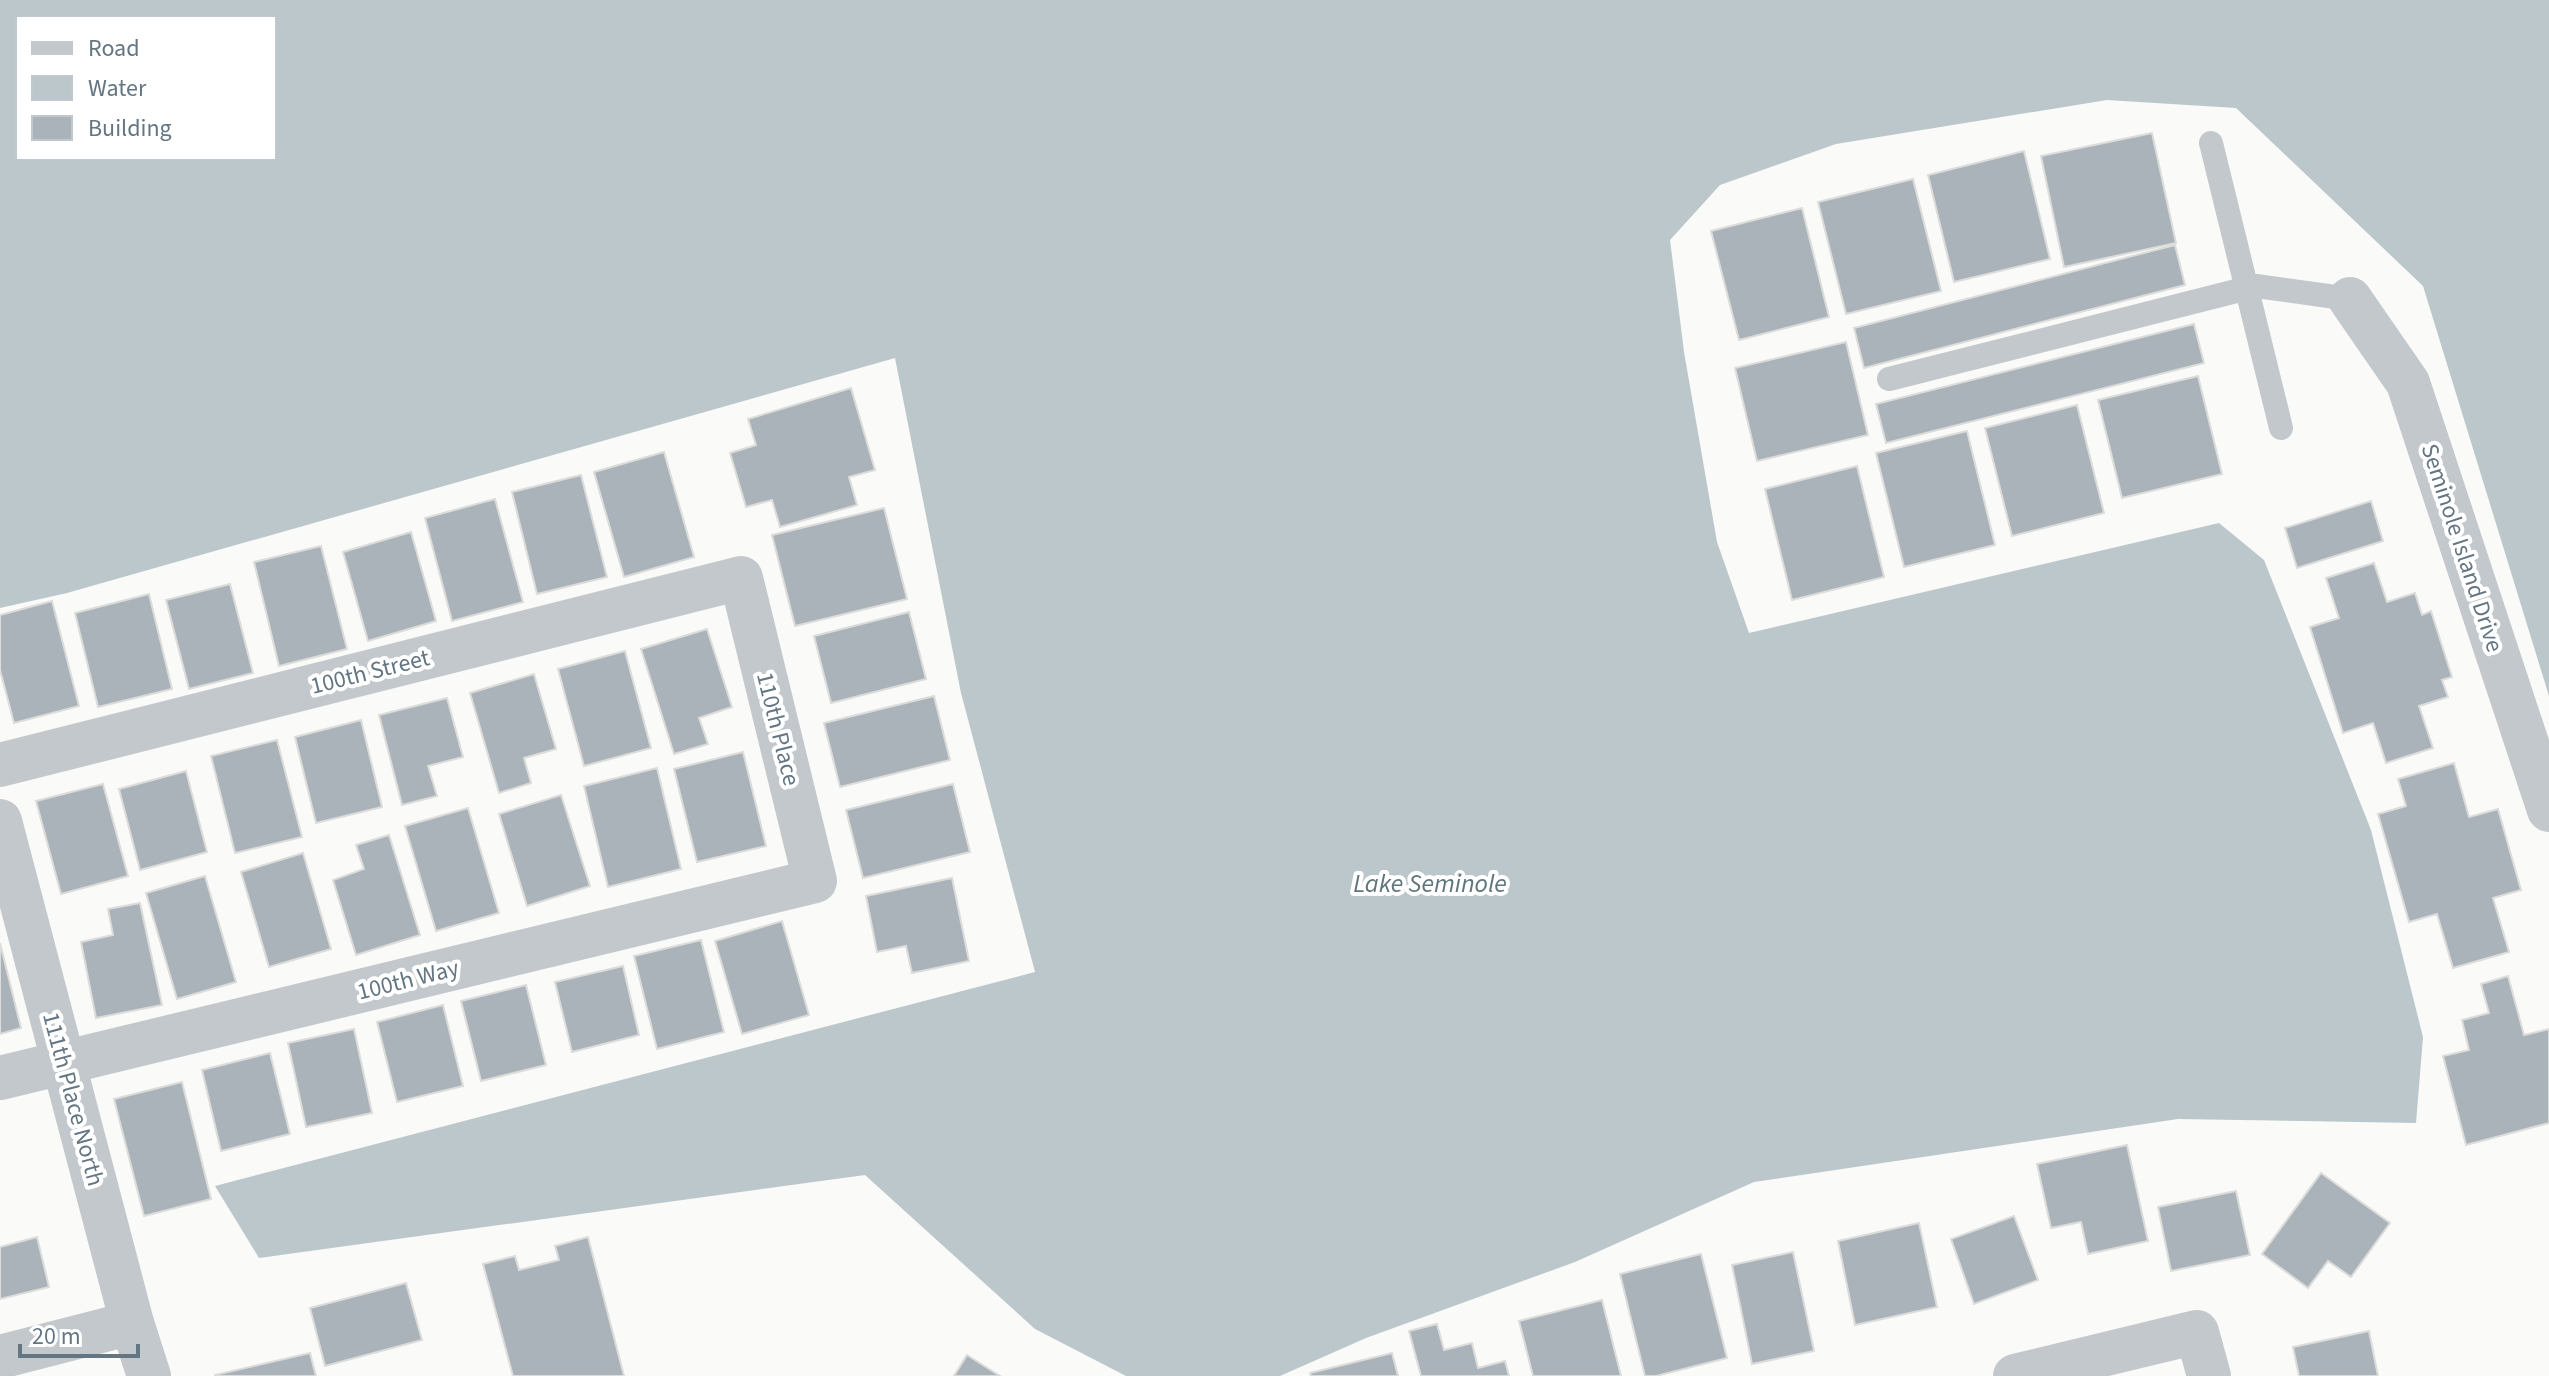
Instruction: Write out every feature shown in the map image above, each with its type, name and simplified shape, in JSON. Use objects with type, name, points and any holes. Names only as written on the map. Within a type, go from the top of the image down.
[{"type":"street","name":"Seminole Island Drive","points":[[2350,299],[2408,383],[2549,810]]},
{"type":"street","name":"100th Street","points":[[0,765],[741,578]]},
{"type":"street","name":"110th Place","points":[[741,578],[815,881]]},
{"type":"street","name":"111th Place North","points":[[0,821],[132,1323],[149,1376]]},
{"type":"street","name":"100th Way","points":[[0,1078],[815,881]]},
{"type":"street","points":[[0,1357],[132,1323]]},
{"type":"street","points":[[2015,1376],[2197,1332],[2209,1376]]},
{"type":"lane","points":[[2211,143],[2281,428]]},
{"type":"lane","points":[[1889,379],[2256,286],[2350,299]]},
{"type":"water","name":"Lake Seminole","points":[[0,0],[2549,0],[2549,696],[2423,286],[2236,108],[2107,100],[1836,144],[1720,185],[1670,240],[1684,352],[1717,542],[1749,633],[2219,523],[2264,560],[2371,830],[2423,1037],[2416,1123],[2178,1119],[1754,1182],[1575,1262],[1366,1338],[1280,1376],[1126,1376],[1035,1329],[865,1175],[259,1258],[215,1186],[1035,972],[961,693],[895,358],[67,593],[0,608]]},
{"type":"building","points":[[2152,133],[2176,243],[2064,267],[2041,156]]},
{"type":"building","points":[[2024,151],[2050,259],[1954,282],[1928,175]]},
{"type":"building","points":[[1913,179],[1941,291],[1846,314],[1818,202]]},
{"type":"building","points":[[1802,208],[1829,317],[1739,340],[1711,231]]},
{"type":"building","points":[[2175,245],[2185,285],[1864,368],[1854,328]]},
{"type":"building","points":[[2194,324],[2204,363],[1886,443],[1876,404]]},
{"type":"building","points":[[1846,342],[1868,435],[1757,461],[1735,368]]},
{"type":"building","points":[[2198,376],[2222,474],[2122,498],[2098,400]]},
{"type":"building","points":[[851,388],[875,470],[849,477],[857,505],[780,527],[772,500],[746,507],[730,453],[756,445],[748,419]]},
{"type":"building","points":[[2077,405],[2104,513],[2012,536],[1985,428]]},
{"type":"building","points":[[1967,431],[1995,545],[1904,567],[1876,453]]},
{"type":"building","points":[[664,452],[694,557],[624,577],[594,472]]},
{"type":"building","points":[[1857,466],[1884,577],[1792,600],[1765,489]]},
{"type":"building","points":[[581,475],[607,577],[537,594],[512,492]]},
{"type":"building","points":[[495,499],[523,602],[452,621],[425,518]]},
{"type":"building","points":[[2371,501],[2383,541],[2297,568],[2285,528]]},
{"type":"building","points":[[884,508],[907,599],[795,626],[772,535]]},
{"type":"building","points":[[411,532],[436,621],[368,641],[343,552]]},
{"type":"building","points":[[321,546],[347,649],[279,666],[254,562]]},
{"type":"building","points":[[2374,563],[2387,602],[2415,593],[2422,615],[2431,611],[2452,677],[2442,680],[2448,697],[2419,706],[2433,748],[2386,763],[2373,723],[2343,733],[2310,627],[2339,618],[2326,578]]},
{"type":"building","points":[[230,584],[253,673],[189,689],[166,600]]},
{"type":"building","points":[[149,594],[172,689],[98,707],[75,613]]},
{"type":"building","points":[[52,601],[79,706],[14,723],[0,670],[0,615]]},
{"type":"building","points":[[909,612],[926,679],[831,703],[814,636]]},
{"type":"building","points":[[707,629],[732,707],[699,718],[708,744],[674,754],[641,649]]},
{"type":"building","points":[[625,651],[651,748],[584,766],[558,669]]},
{"type":"building","points":[[534,674],[556,749],[524,758],[531,783],[499,793],[470,693]]},
{"type":"building","points":[[934,696],[950,760],[840,787],[824,723]]},
{"type":"building","points":[[447,698],[463,757],[428,766],[437,796],[402,805],[379,715]]},
{"type":"building","points":[[361,720],[382,807],[316,823],[295,737]]},
{"type":"building","points":[[277,740],[302,837],[235,853],[211,756]]},
{"type":"building","points":[[743,752],[766,846],[697,862],[674,769]]},
{"type":"building","points":[[2454,763],[2469,817],[2498,809],[2521,890],[2493,898],[2509,952],[2453,968],[2437,914],[2409,922],[2378,814],[2406,806],[2398,779]]},
{"type":"building","points":[[657,768],[681,869],[608,887],[584,786]]},
{"type":"building","points":[[186,771],[207,852],[140,870],[119,789]]},
{"type":"building","points":[[103,784],[128,876],[61,894],[36,801]]},
{"type":"building","points":[[953,784],[970,852],[863,878],[846,810]]},
{"type":"building","points":[[561,795],[590,886],[527,906],[499,814]]},
{"type":"building","points":[[468,808],[499,913],[436,931],[405,826]]},
{"type":"building","points":[[389,835],[420,935],[356,955],[333,880],[364,869],[356,845]]},
{"type":"building","points":[[303,853],[331,949],[269,967],[241,872]]},
{"type":"building","points":[[205,876],[236,982],[177,999],[146,893]]},
{"type":"building","points":[[952,878],[969,961],[912,973],[906,946],[877,952],[866,896]]},
{"type":"building","points":[[140,903],[162,1005],[96,1018],[81,942],[113,935],[108,909]]},
{"type":"building","points":[[782,921],[809,1015],[742,1034],[715,941]]},
{"type":"building","points":[[701,940],[724,1032],[657,1049],[634,956]]},
{"type":"building","points":[[0,943],[21,1028],[0,1034]]},
{"type":"building","points":[[623,966],[639,1035],[572,1052],[555,982]]},
{"type":"building","points":[[2508,976],[2524,1035],[2549,1029],[2549,1123],[2466,1145],[2443,1056],[2469,1050],[2462,1020],[2489,1013],[2481,984]]},
{"type":"building","points":[[526,985],[546,1065],[481,1081],[461,1001]]},
{"type":"building","points":[[443,1005],[463,1086],[397,1102],[377,1022]]},
{"type":"building","points":[[354,1029],[372,1113],[306,1127],[288,1043]]},
{"type":"building","points":[[270,1053],[290,1134],[221,1151],[202,1070]]},
{"type":"building","points":[[182,1082],[211,1199],[144,1216],[114,1099]]},
{"type":"building","points":[[2127,1145],[2148,1241],[2088,1254],[2081,1222],[2051,1228],[2037,1164]]},
{"type":"building","points":[[2321,1173],[2390,1223],[2351,1277],[2328,1261],[2308,1288],[2262,1254]]},
{"type":"building","points":[[2236,1191],[2250,1255],[2171,1271],[2158,1207]]},
{"type":"building","points":[[2014,1216],[2038,1280],[1974,1304],[1951,1239]]},
{"type":"building","points":[[1919,1223],[1937,1307],[1855,1325],[1838,1241]]},
{"type":"building","points":[[37,1237],[49,1287],[0,1299],[0,1247]]},
{"type":"building","points":[[588,1237],[624,1376],[513,1376],[483,1264],[515,1256],[519,1270],[559,1260],[555,1246]]},
{"type":"building","points":[[1793,1252],[1814,1351],[1752,1364],[1732,1265]]},
{"type":"building","points":[[1701,1254],[1727,1358],[1645,1376],[1620,1274]]},
{"type":"building","points":[[406,1283],[422,1340],[325,1366],[310,1308]]},
{"type":"building","points":[[1602,1300],[1621,1376],[1533,1376],[1519,1321]]},
{"type":"building","points":[[1437,1324],[1444,1350],[1472,1343],[1478,1368],[1505,1361],[1509,1376],[1421,1376],[1409,1331]]},
{"type":"building","points":[[2369,1331],[2378,1376],[2299,1376],[2293,1347]]},
{"type":"building","points":[[310,1353],[316,1376],[215,1376],[215,1375]]},
{"type":"building","points":[[1392,1353],[1398,1376],[1311,1376],[1310,1373]]},
{"type":"building","points":[[967,1355],[1000,1376],[954,1376]]}]
